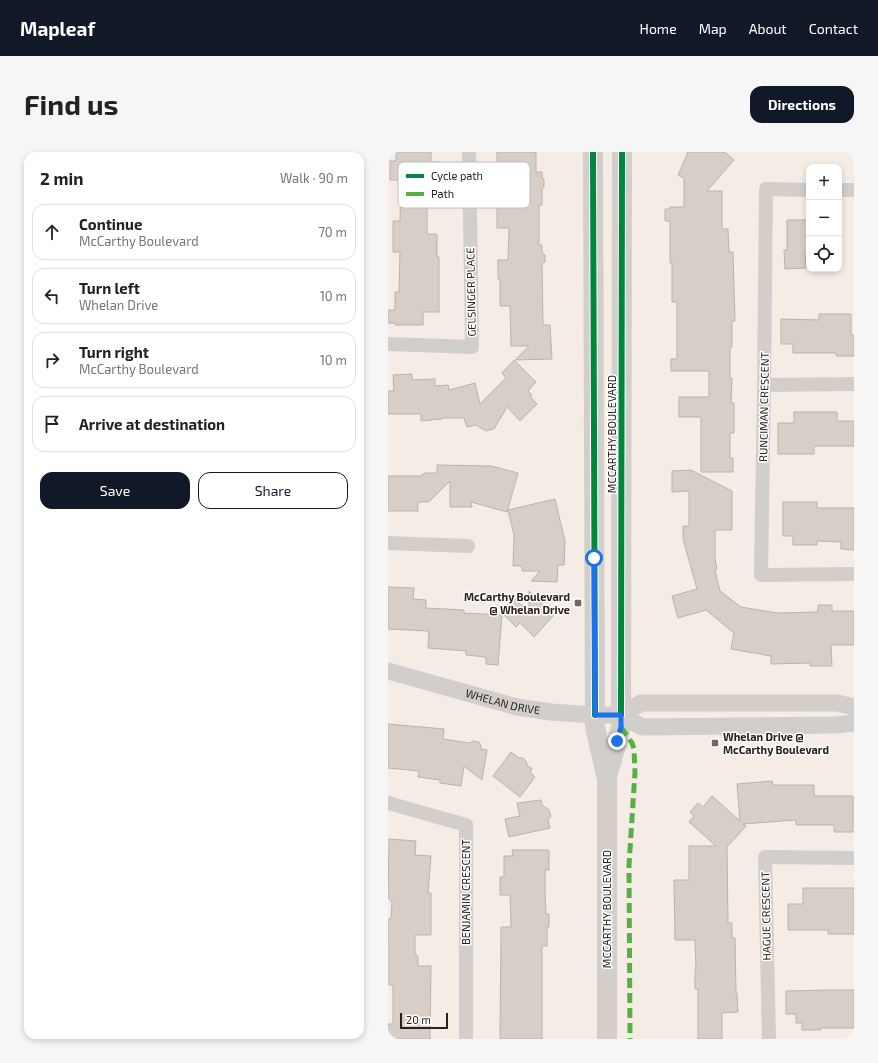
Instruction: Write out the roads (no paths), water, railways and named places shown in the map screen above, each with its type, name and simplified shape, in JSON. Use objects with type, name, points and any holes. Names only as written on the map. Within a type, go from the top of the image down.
[{"type":"main road","name":"MCCARTHY BOULEVARD","points":[[593,152],[595,727],[607,779],[607,1039]]},
{"type":"main road","name":"MCCARTHY BOULEVARD","points":[[607,779],[621,727],[622,152]]},
{"type":"street","name":"GELSINGER PLACE","points":[[468,152],[468,162]]},
{"type":"street","name":"RUNCIMAN CRESCENT","points":[[806,190],[766,189],[761,574],[854,574]]},
{"type":"street","points":[[842,190],[854,190]]},
{"type":"street","name":"GELSINGER PLACE","points":[[388,344],[472,347],[469,208]]},
{"type":"street","points":[[764,385],[854,384]]},
{"type":"street","points":[[388,544],[468,546]]},
{"type":"street","name":"WHELAN DRIVE","points":[[388,671],[517,707],[551,712],[621,715],[642,727],[836,725],[854,723]]},
{"type":"street","points":[[621,715],[641,703],[838,703],[854,707]]},
{"type":"street","name":"BENJAMIN CRESCENT","points":[[388,803],[466,825],[466,1039]]},
{"type":"street","name":"HAGUE CRESCENT","points":[[768,1039],[765,857],[854,858]]},
{"type":"place","name":"McCarthy Boulevard @ Whelan Drive","points":[[578,603]]},
{"type":"place","name":"Whelan Drive @ McCarthy Boulevard","points":[[715,743]]}]
